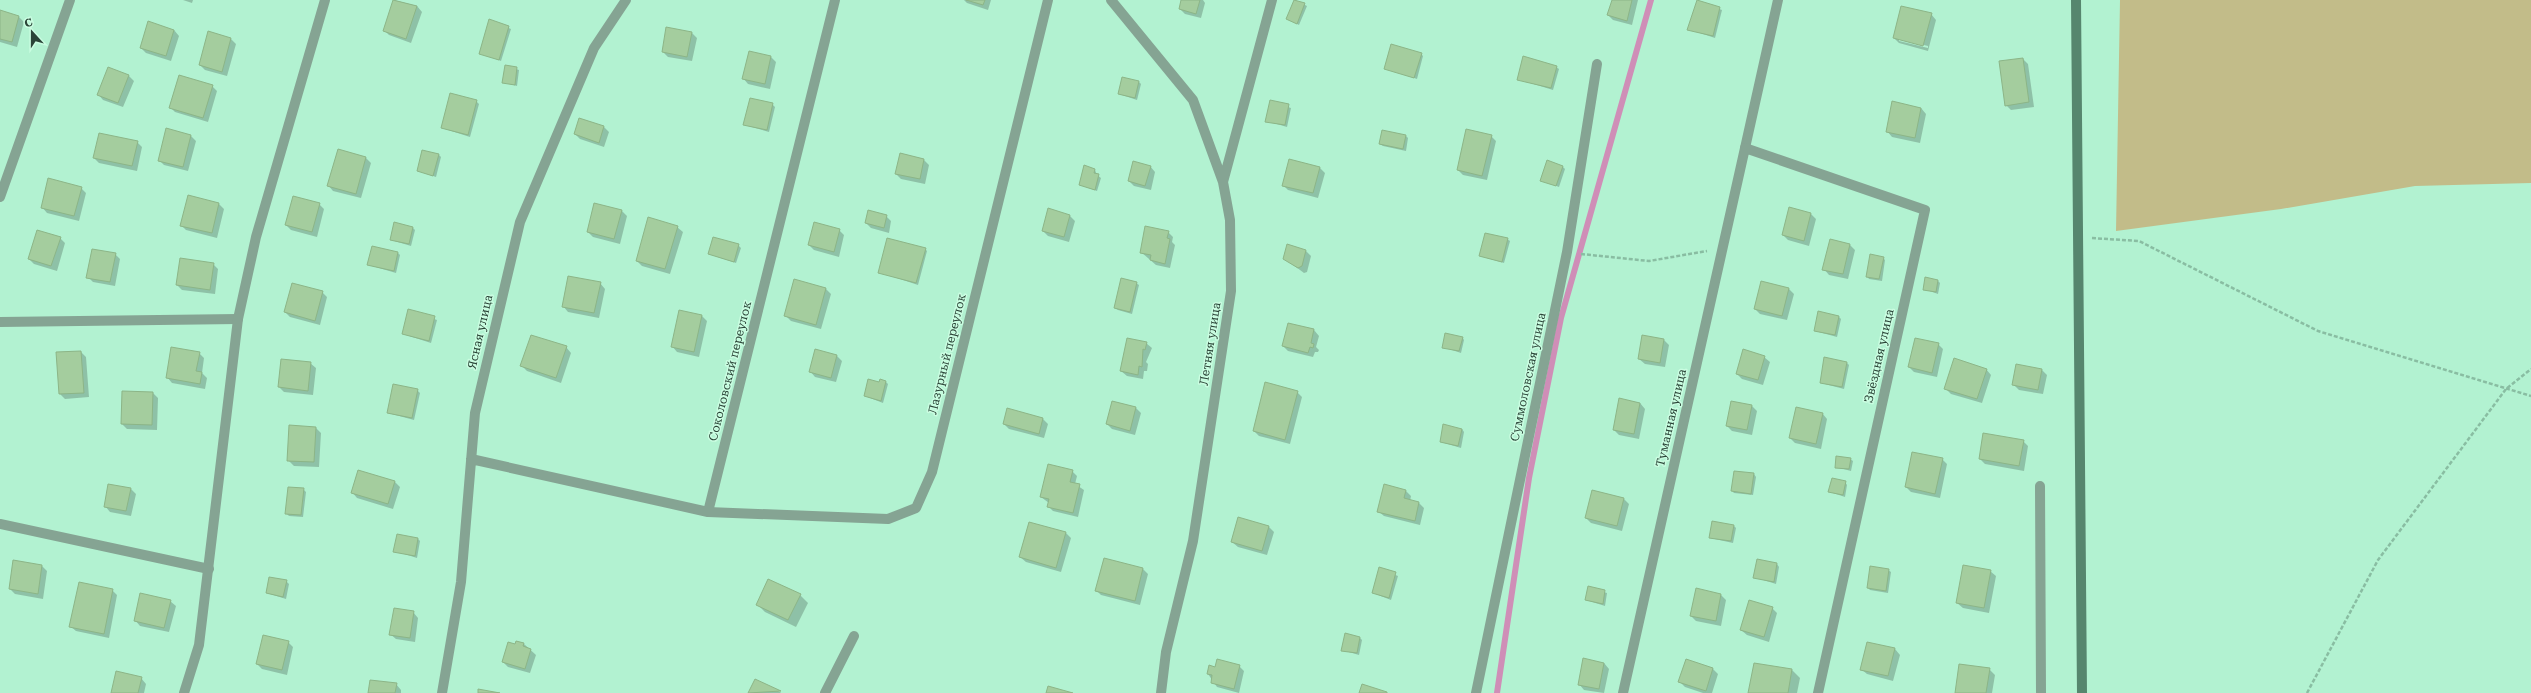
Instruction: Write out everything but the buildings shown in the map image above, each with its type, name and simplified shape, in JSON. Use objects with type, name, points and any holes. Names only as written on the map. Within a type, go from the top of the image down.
[{"type":"main road","points":[[2076,0],[2082,693]]},
{"type":"street","points":[[0,197],[70,0]]},
{"type":"street","points":[[184,693],[199,645],[238,319],[256,237],[325,0]]},
{"type":"street","name":"Ясная улица","points":[[442,693],[461,582],[475,413],[520,222],[594,48],[626,0]]},
{"type":"street","name":"Соколовский переулок","points":[[708,512],[835,0]]},
{"type":"street","name":"Лазурный переулок","points":[[708,512],[888,519],[916,508],[932,472],[1048,0]]},
{"type":"street","points":[[1111,0],[1193,100],[1223,182]]},
{"type":"street","name":"Летняя улица","points":[[1161,693],[1166,652],[1193,541],[1231,291],[1230,220],[1223,182],[1272,0]]},
{"type":"street","name":"Туманная улица","points":[[1623,693],[1778,0]]},
{"type":"street","name":"Суммоловская улица","points":[[1476,693],[1567,252],[1598,64]]},
{"type":"street","name":"Звёздная улица","points":[[1745,148],[1925,210],[1818,693]]},
{"type":"street","points":[[0,322],[238,319]]},
{"type":"street","points":[[471,459],[708,512]]},
{"type":"street","points":[[2040,486],[2041,693]]},
{"type":"street","points":[[0,524],[209,569]]},
{"type":"street","points":[[824,693],[854,636]]},
{"type":"path","points":[[2078,237],[2139,241],[2318,331],[2531,396]]},
{"type":"path","points":[[1587,254],[1649,261],[1723,248]]},
{"type":"path","points":[[2307,693],[2378,560],[2506,389],[2531,369]]},
{"type":"shaded area","points":[[2120,0],[2531,0],[2531,183],[2415,186],[2281,209],[2116,231]]},
{"type":"waterway","points":[[1497,693],[1529,478],[1561,318],[1651,0]]}]
